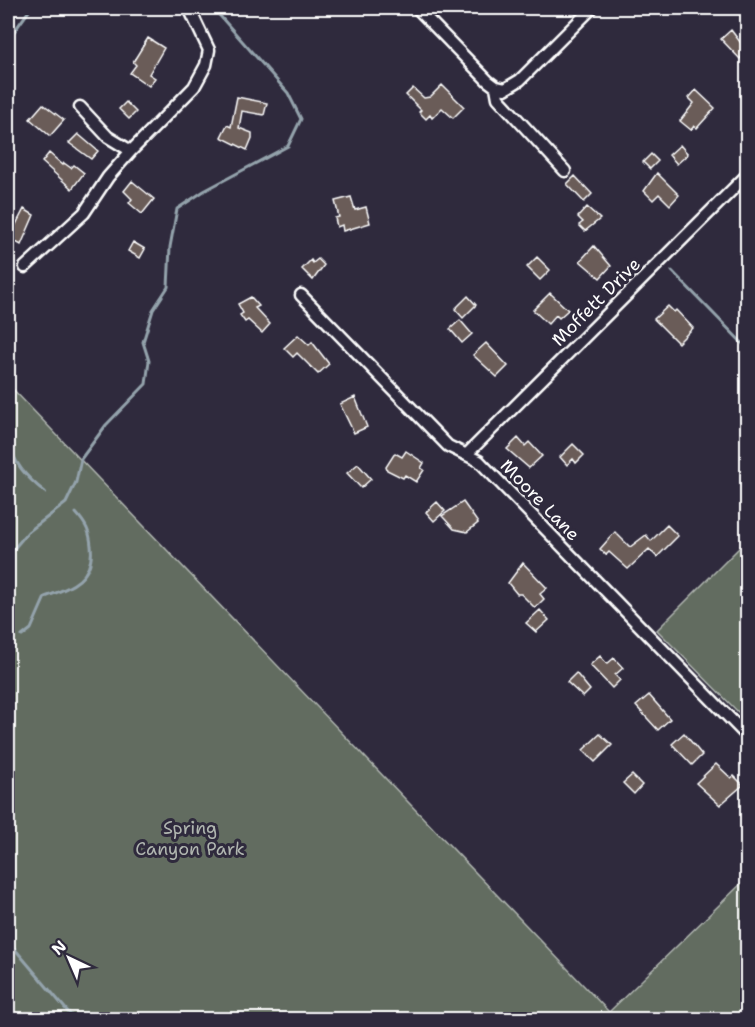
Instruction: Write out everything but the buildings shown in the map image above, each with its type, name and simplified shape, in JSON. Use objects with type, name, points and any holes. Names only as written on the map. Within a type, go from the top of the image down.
[{"type":"street","points":[[25,267],[84,213],[108,177],[195,87],[206,65],[208,50],[198,22],[189,8]]},
{"type":"street","points":[[417,8],[496,87],[505,89],[520,80],[592,8]]},
{"type":"street","points":[[496,87],[498,98],[565,171]]},
{"type":"street","points":[[80,107],[108,137],[131,151]]},
{"type":"street","name":"Moffett Drive","points":[[467,454],[747,174]]},
{"type":"street","name":"Moore Lane","points":[[301,295],[448,446],[480,461],[747,737]]},
{"type":"green space","name":"Spring Canyon Park","points":[[8,384],[609,1012],[747,878],[747,1019],[8,1019]]},
{"type":"green space","points":[[747,540],[747,721],[657,630]]},
{"type":"waterway","points":[[8,40],[31,8]]},
{"type":"waterway","points":[[8,551],[12,551],[28,532],[66,503],[76,482],[81,459],[106,425],[146,384],[149,361],[143,342],[153,310],[168,287],[170,247],[177,209],[204,191],[288,146],[301,119],[288,93],[213,8]]},
{"type":"waterway","points":[[672,271],[748,349]]},
{"type":"waterway","points":[[8,439],[21,469],[45,492]]},
{"type":"waterway","points":[[22,636],[31,629],[45,597],[72,585],[85,574],[89,566],[90,536],[76,513]]},
{"type":"waterway","points":[[8,941],[75,1020]]}]
